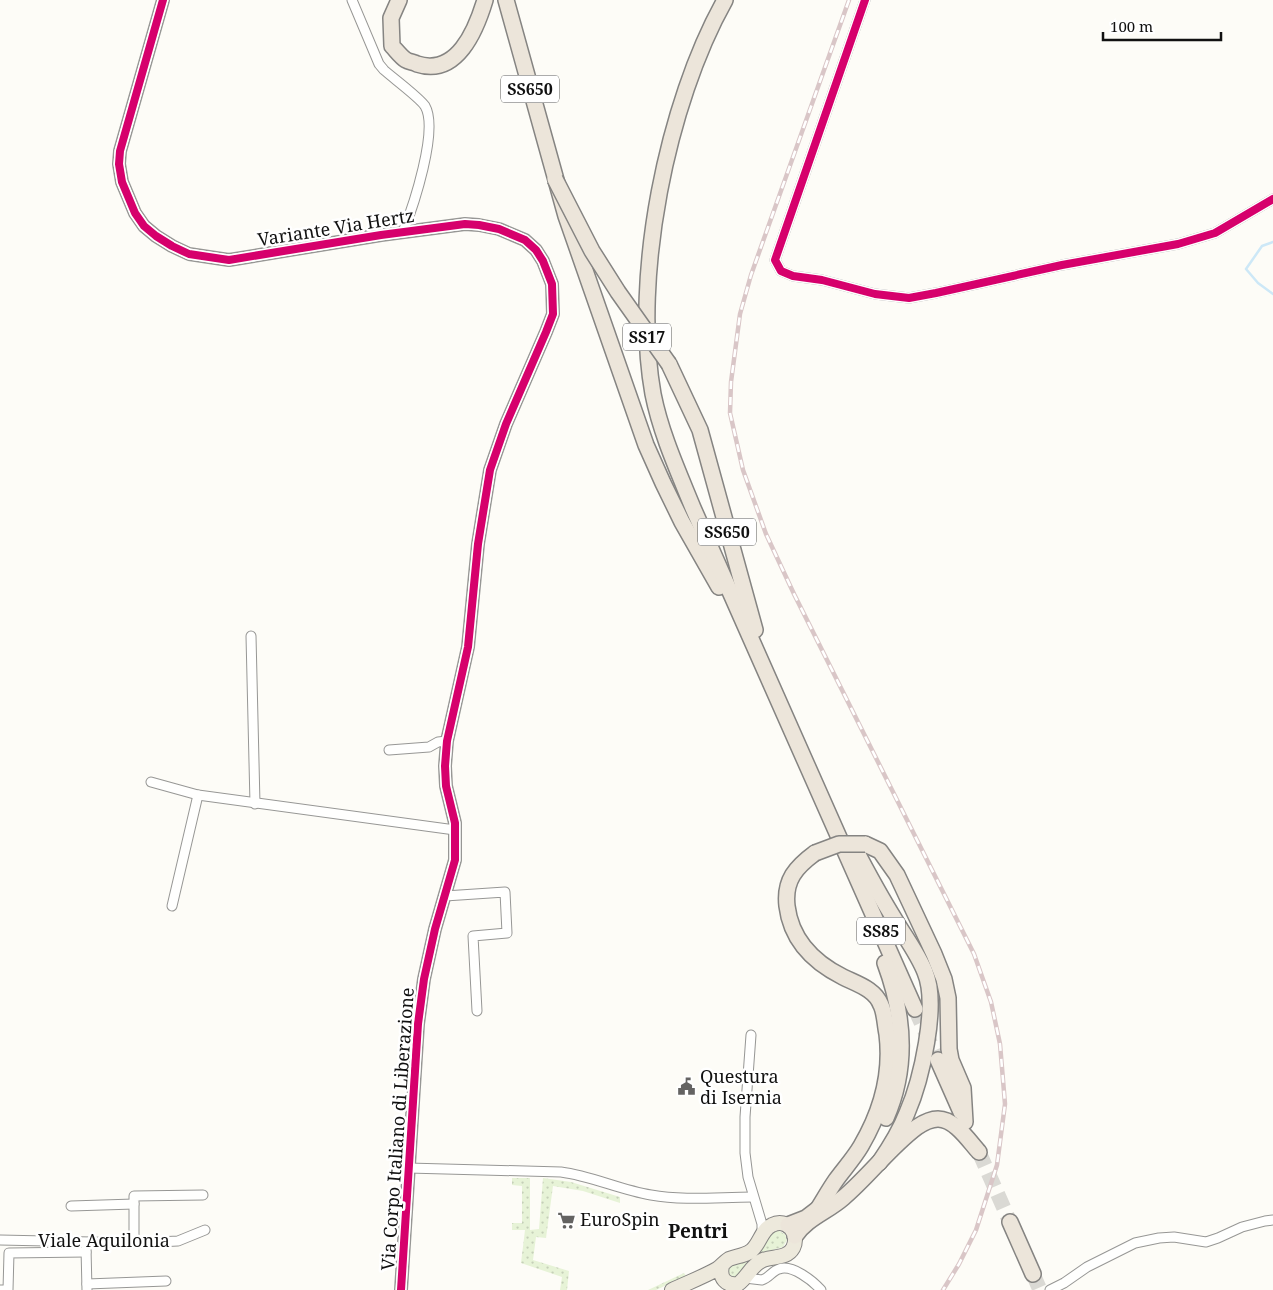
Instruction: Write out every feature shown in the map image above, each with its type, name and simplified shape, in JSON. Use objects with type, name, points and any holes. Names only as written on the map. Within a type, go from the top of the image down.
[{"type":"highway","points":[[399,0],[391,18],[392,46],[406,60],[425,66],[438,66],[456,57],[479,19],[485,0]]},
{"type":"highway","name":"SS650","points":[[506,0],[566,216],[646,445],[662,483],[682,522],[762,665]]},
{"type":"highway","name":"SS17","points":[[725,0],[693,71],[665,168],[654,228],[646,308],[654,394],[668,446],[693,508],[834,824]]},
{"type":"highway","name":"SS650","points":[[555,179],[592,251],[618,292],[669,364],[700,430],[756,632],[778,682],[779,701]]},
{"type":"highway","points":[[822,797],[845,831],[884,903],[916,955],[930,986],[931,1004],[929,1021],[916,1089],[908,1112],[896,1136],[879,1163]]},
{"type":"highway","name":"SS85","points":[[834,824],[915,1009]]},
{"type":"highway","points":[[816,1212],[837,1179],[861,1148],[873,1124],[882,1101],[889,1066],[882,1005],[873,992],[840,976],[819,961],[797,938],[789,919],[787,886],[795,870],[815,853],[839,844],[865,844],[880,851],[897,875],[944,979],[948,998],[949,1048],[951,1060],[963,1088],[965,1122]]},
{"type":"highway","points":[[786,1228],[816,1212],[848,1181],[870,1150],[895,1095],[900,1066],[902,1039],[891,980],[853,887],[847,854]]},
{"type":"highway","points":[[786,1228],[808,1221],[840,1200],[919,1126],[929,1121],[939,1119],[947,1121],[979,1152],[938,1060]]},
{"type":"highway","points":[[1010,1222],[1033,1274]]},
{"type":"main road","points":[[672,1290],[705,1275],[731,1281],[758,1262],[771,1257],[785,1256],[792,1250],[796,1242],[786,1228],[765,1230],[753,1249],[743,1256],[730,1259],[731,1281]]},
{"type":"street","name":"Variante Via Hertz","points":[[163,0],[120,150],[119,164],[122,182],[135,213],[150,231],[172,246],[189,254],[229,260],[464,224],[499,229],[525,240],[536,250],[552,284],[553,314],[506,424],[490,470]]},
{"type":"street","points":[[352,0],[379,64],[424,105],[428,115],[429,131],[424,164],[408,221],[403,232]]},
{"type":"street","points":[[865,0],[775,260],[781,271],[793,276],[822,280],[875,294],[909,298],[1062,265],[1178,244],[1215,233],[1273,199]]},
{"type":"street","name":"Via Corpo Italiano di Liberazione","points":[[401,1290],[418,1024],[435,929],[455,860],[455,830],[446,786],[447,741],[468,646],[478,544],[490,470]]},
{"type":"street","points":[[251,636],[255,804]]},
{"type":"street","points":[[389,750],[429,747],[438,742],[447,741]]},
{"type":"street","points":[[151,782],[198,795],[255,804],[455,830]]},
{"type":"street","points":[[172,906],[198,795]]},
{"type":"street","points":[[445,896],[505,892],[507,933],[473,936],[477,1011]]},
{"type":"street","points":[[751,1035],[744,1152],[753,1197],[762,1224],[762,1235]]},
{"type":"street","points":[[408,1168],[556,1171],[578,1175],[617,1188],[654,1196],[692,1198],[753,1197]]},
{"type":"street","points":[[134,1243],[134,1196],[204,1195]]},
{"type":"street","points":[[71,1206],[134,1204]]},
{"type":"street","points":[[760,1215],[766,1220],[786,1228]]},
{"type":"street","points":[[1050,1290],[1064,1284],[1087,1267],[1135,1243],[1174,1237],[1206,1242],[1242,1227],[1273,1220]]},
{"type":"street","name":"Viale Aquilonia","points":[[0,1240],[134,1243],[178,1241],[205,1230]]},
{"type":"street","points":[[86,1241],[87,1287],[166,1281]]},
{"type":"street","points":[[0,1290],[8,1290],[9,1253],[86,1252]]},
{"type":"street","points":[[758,1262],[762,1271],[771,1274]]},
{"type":"street","points":[[731,1281],[762,1280],[779,1268],[785,1268],[803,1274],[812,1286],[822,1290]]},
{"type":"green space","points":[[512,1178],[530,1178],[530,1230],[539,1229],[543,1178],[571,1182],[620,1197],[620,1203],[583,1191],[553,1186],[546,1238],[536,1237],[533,1260],[569,1271],[567,1290],[560,1290],[562,1277],[521,1263],[525,1230],[512,1230],[512,1223],[522,1223],[522,1186],[512,1185]]},
{"type":"green space","points":[[775,1231],[785,1234],[787,1240],[783,1247],[765,1252],[737,1278],[730,1276],[728,1269],[731,1265],[746,1261],[762,1248],[770,1234]]},
{"type":"green space","points":[[684,1273],[686,1276],[656,1290],[648,1290]]},
{"type":"waterway","points":[[1273,242],[1262,246],[1246,269],[1258,283],[1273,294]]},
{"type":"tunnel","points":[[915,1009],[938,1060]]},
{"type":"tunnel","points":[[979,1152],[1010,1222]]},
{"type":"tunnel","points":[[1033,1274],[1040,1290]]},
{"type":"railway","points":[[849,0],[751,275],[740,314],[731,382],[730,413],[743,470],[766,534],[794,594],[974,954],[991,1002],[1000,1044],[1005,1104],[997,1165],[976,1230],[943,1290]]},
{"type":"cycle path","points":[[163,0],[120,151],[119,164],[122,182],[135,213],[144,226],[156,236],[189,254],[229,260],[381,235],[465,224],[479,225],[499,229],[525,240],[536,250],[543,261],[552,284],[553,314],[506,424],[490,470],[478,544],[468,647],[447,741],[446,786],[455,823],[455,860],[435,929],[424,979],[418,1024],[401,1290]]},
{"type":"cycle path","points":[[865,0],[775,260],[781,271],[793,276],[822,280],[875,294],[909,298],[1062,265],[1178,244],[1215,233],[1273,199]]},
{"type":"place","name":"Questura di Isernia","points":[[686,1087]]},
{"type":"place","name":"EuroSpin","points":[[566,1220]]},
{"type":"district","name":"Pentri","points":[[698,1231]]}]
